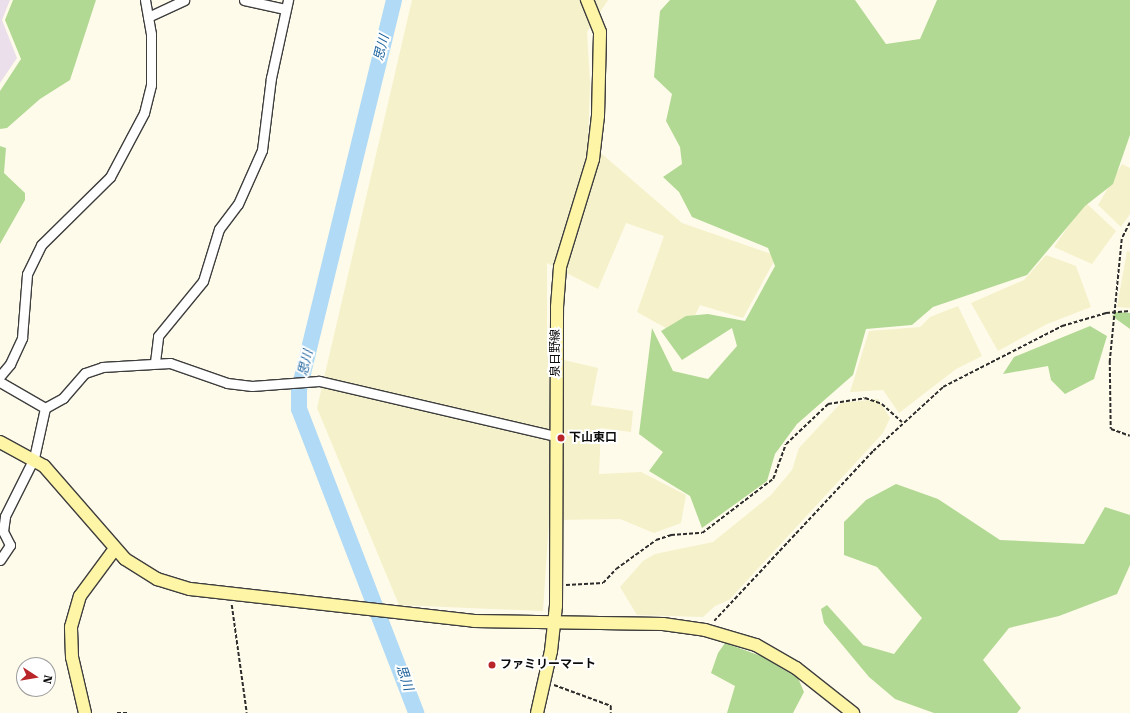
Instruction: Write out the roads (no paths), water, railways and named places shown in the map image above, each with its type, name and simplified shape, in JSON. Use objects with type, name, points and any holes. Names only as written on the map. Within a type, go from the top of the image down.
[{"type":"street","points":[[0,376],[10,364],[22,338],[27,274],[41,245],[110,177],[144,113],[151,85],[148,17],[145,0]]},
{"type":"street","points":[[148,17],[184,0]]},
{"type":"street","points":[[155,362],[158,336],[203,281],[219,229],[238,204],[260,156],[287,5],[244,0]]},
{"type":"street","name":"泉日野線","points":[[537,713],[554,623],[556,585],[556,436],[560,267],[593,159],[598,116],[600,32],[588,0]]},
{"type":"street","points":[[0,560],[10,545],[3,531],[5,516],[34,458],[45,408],[63,398],[85,373],[102,367],[155,362],[186,367],[227,383],[252,386],[311,380],[556,436]]},
{"type":"street","points":[[0,382],[45,408]]},
{"type":"street","points":[[0,442],[34,458],[114,550],[157,579],[190,589],[231,595],[474,621],[663,624],[706,630],[756,645],[796,668],[853,713]]},
{"type":"street","points":[[85,713],[72,657],[71,627],[80,596],[114,550]]},
{"type":"waterway","name":"思川","points":[[394,0],[299,390],[299,409],[416,713]]},
{"type":"place","name":"下山東口","points":[[561,438]]},
{"type":"place","name":"ファミリーマート","points":[[492,665]]}]
